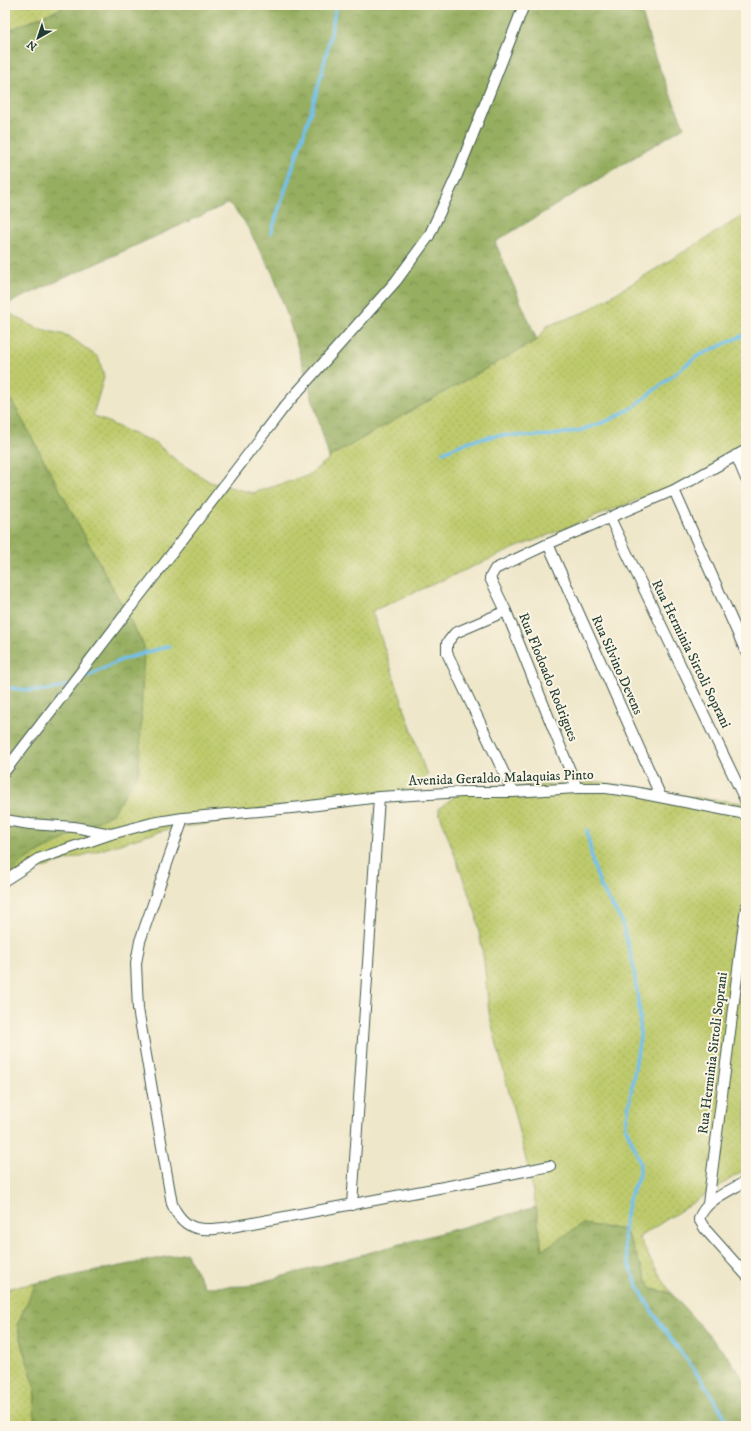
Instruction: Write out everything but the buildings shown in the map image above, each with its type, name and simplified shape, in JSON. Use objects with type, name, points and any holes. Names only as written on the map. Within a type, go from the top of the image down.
[{"type":"street","points":[[5,770],[285,406],[396,281],[429,236],[457,175],[524,5]]},
{"type":"street","points":[[548,544],[674,490],[746,450]]},
{"type":"street","points":[[736,456],[746,479]]},
{"type":"street","points":[[674,490],[746,652]]},
{"type":"street","name":"Rua Herminia Sirtoli Soprani","points":[[610,518],[746,802]]},
{"type":"street","name":"Rua Flodoado Rodrigues","points":[[548,544],[495,569],[490,578],[506,611],[577,788]]},
{"type":"street","name":"Rua Silvino Devens","points":[[548,544],[660,797]]},
{"type":"street","points":[[506,611],[455,633],[447,643],[446,648],[447,653],[513,792]]},
{"type":"street","name":"Avenida Geraldo Malaquias Pinto","points":[[5,880],[38,858],[111,834],[152,823],[183,818],[379,797],[463,792],[513,792],[577,788],[606,788],[746,814]]},
{"type":"street","points":[[352,1205],[379,797]]},
{"type":"street","points":[[183,818],[140,941],[136,963],[138,1009],[172,1204],[177,1214],[187,1225],[195,1228],[210,1230],[231,1227],[550,1166]]},
{"type":"street","points":[[5,820],[30,824],[74,826],[111,834]]},
{"type":"street","name":"Rua Herminia Sirtoli Soprani","points":[[746,907],[708,1204],[702,1212],[700,1219],[704,1229],[746,1275]]},
{"type":"street","points":[[708,1204],[746,1181]]},
{"type":"green space","points":[[5,5],[69,5],[5,32]]},
{"type":"green space","points":[[69,5],[640,5],[654,55],[684,127],[495,242],[537,340],[329,457],[298,348],[274,276],[244,221],[229,203],[5,305],[5,32]]},
{"type":"green space","points":[[746,214],[746,454],[697,477],[515,548],[372,611],[425,770],[428,774],[414,790],[405,796],[400,797],[165,830],[7,879],[26,859],[112,814],[144,646],[12,401],[5,400],[5,311],[37,328],[69,336],[99,358],[104,377],[93,415],[154,442],[180,463],[210,482],[253,493],[307,476],[329,459],[329,457],[537,340],[547,326],[585,312]]},
{"type":"green space","points":[[5,400],[12,401],[144,646],[139,772],[112,814],[26,859],[5,880]]},
{"type":"green space","points":[[600,782],[688,797],[746,803],[746,1169],[639,1237],[651,1261],[671,1293],[651,1289],[625,1230],[583,1224],[542,1250],[536,1207],[527,1164],[489,1013],[484,961],[476,914],[438,809],[464,789]]},
{"type":"green space","points":[[536,1207],[542,1250],[583,1224],[625,1230],[651,1289],[671,1293],[729,1358],[746,1383],[746,1426],[34,1426],[35,1388],[17,1325],[36,1283],[186,1253],[205,1287],[247,1286]]},
{"type":"green space","points":[[36,1283],[17,1325],[35,1388],[34,1426],[5,1426],[5,1289]]},
{"type":"waterway","points":[[271,233],[316,92],[331,34],[336,5]]},
{"type":"waterway","points":[[443,452],[470,441],[500,435],[553,435],[578,431],[607,421],[632,408],[696,357],[746,334]]},
{"type":"waterway","points":[[78,681],[121,660],[169,646]]},
{"type":"waterway","points":[[5,687],[29,690],[52,690],[67,685]]},
{"type":"waterway","points":[[587,830],[593,864],[601,887],[621,920],[633,963],[640,1015],[640,1037],[626,1123],[626,1128],[638,1156],[640,1165],[639,1176],[632,1191],[626,1214],[624,1239],[628,1262],[642,1295],[666,1333],[707,1387],[729,1426]]}]
